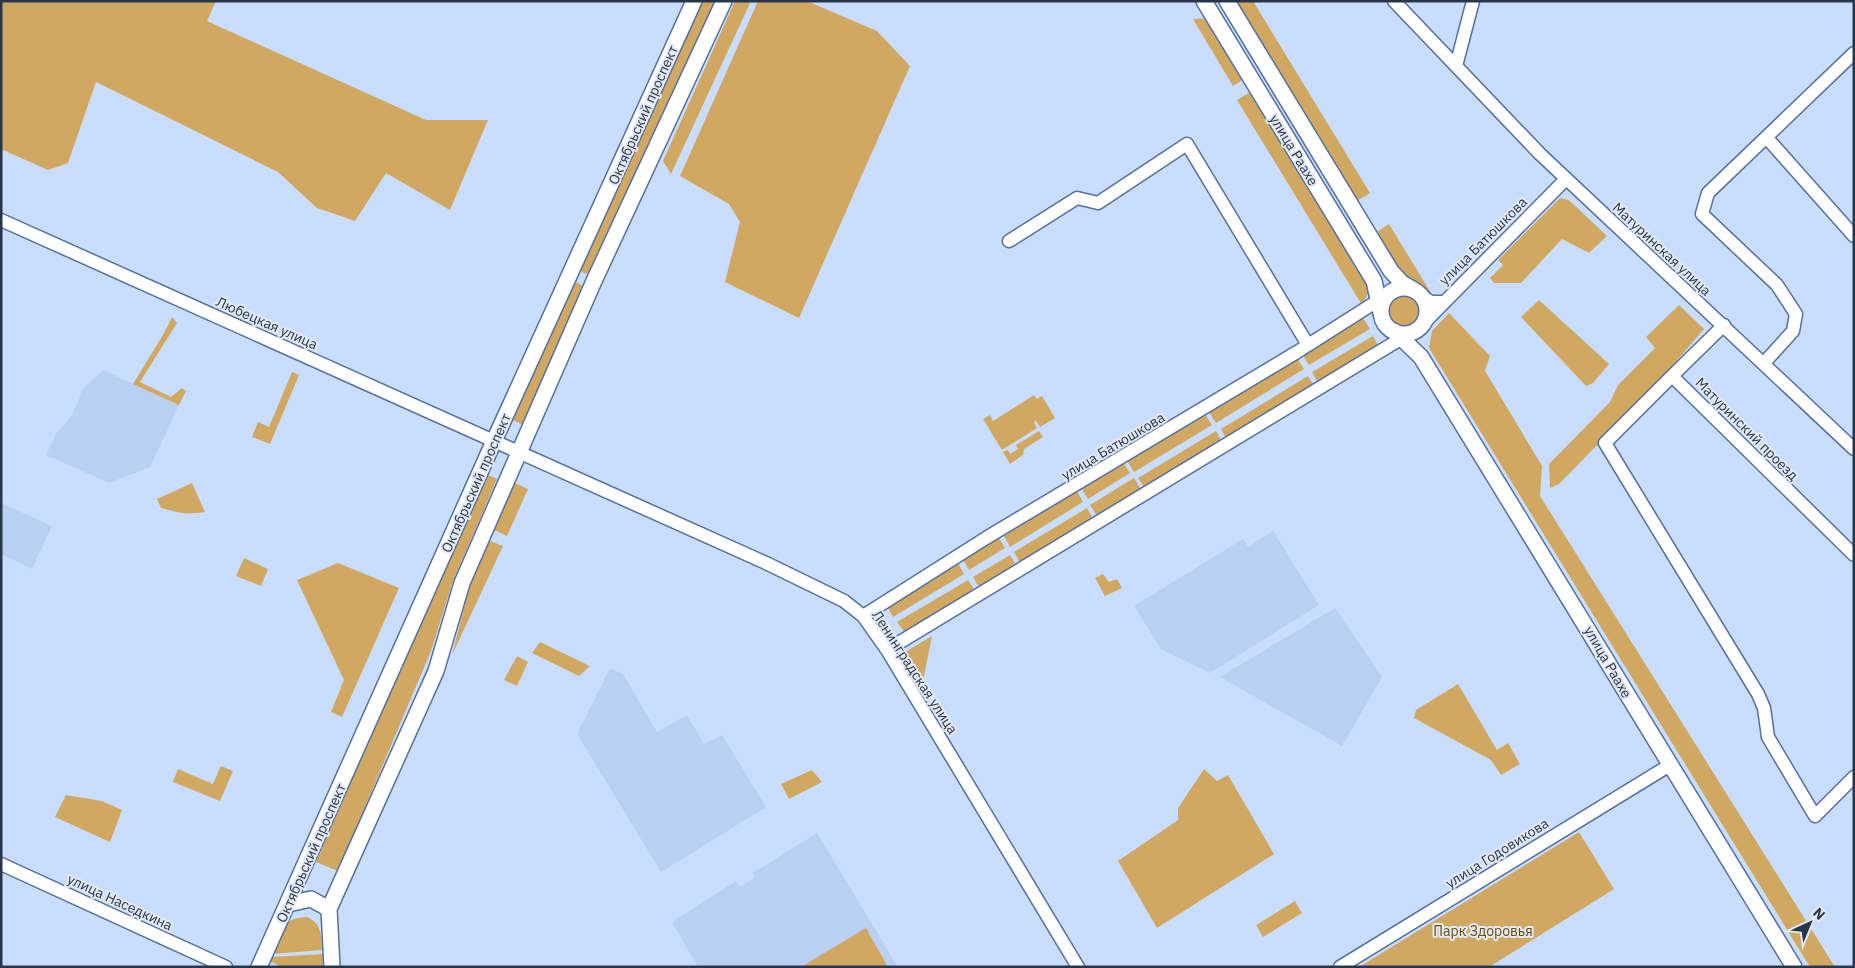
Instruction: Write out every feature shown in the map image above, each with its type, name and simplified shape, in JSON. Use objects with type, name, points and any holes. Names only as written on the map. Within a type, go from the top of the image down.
[{"type":"main road","name":"Октябрьский проспект","points":[[259,967],[494,441],[694,1]]},
{"type":"main road","name":"Октябрьский проспект","points":[[332,967],[329,909],[436,671],[462,583],[594,281],[724,1]]},
{"type":"main road","name":"улица Раахе","points":[[1204,1],[1374,281],[1383,302]]},
{"type":"main road","name":"улица Раахе","points":[[1227,1],[1391,270],[1402,283],[1418,293]]},
{"type":"main road","points":[[573,270],[576,277],[585,281],[594,281]]},
{"type":"main road","points":[[1408,332],[1427,310],[1418,293],[1402,288],[1383,302],[1384,322],[1408,332],[1417,340],[1421,358]]},
{"type":"main road","name":"улица Раахе","points":[[1408,332],[1421,358],[1599,644],[1794,967]]},
{"type":"main road","points":[[288,904],[311,899],[329,909]]},
{"type":"street","name":"Матуринская улица","points":[[1394,1],[1511,126],[1566,180],[1686,293],[1724,325],[1854,449]]},
{"type":"street","points":[[1456,66],[1473,1]]},
{"type":"street","points":[[1764,363],[1793,331],[1796,322],[1793,306],[1777,285],[1702,214],[1708,193],[1854,53]]},
{"type":"street","points":[[1767,138],[1854,236]]},
{"type":"street","points":[[1009,240],[1077,198],[1098,203],[1187,144],[1308,345]]},
{"type":"street","name":"улица Батюшкова","points":[[887,650],[1408,332],[1444,302],[1566,180]]},
{"type":"street","name":"Любецкая улица","points":[[1,220],[520,453]]},
{"type":"street","points":[[1418,293],[1431,302],[1444,302]]},
{"type":"street","name":"улица Батюшкова","points":[[863,616],[986,538],[1383,302]]},
{"type":"street","points":[[1724,325],[1605,443],[1758,694],[1764,708],[1768,737],[1815,816],[1854,777]]},
{"type":"street","name":"Матуринский проезд","points":[[1672,376],[1854,555]]},
{"type":"street","name":"Ленинградская улица","points":[[520,453],[766,563],[844,601],[863,616],[887,650],[1078,967]]},
{"type":"street","name":"улица Годовикова","points":[[1340,967],[1670,764]]},
{"type":"street","name":"улица Наседкина","points":[[1,864],[226,967]]},
{"type":"shaded area","points":[[103,370],[179,405],[150,467],[109,483],[46,455],[56,434],[72,415],[83,389]]},
{"type":"shaded area","points":[[1,503],[52,526],[32,569],[1,554]]},
{"type":"shaded area","points":[[1273,531],[1319,605],[1210,673],[1161,649],[1134,606],[1243,539],[1248,547]]},
{"type":"shaded area","points":[[1335,608],[1382,677],[1342,746],[1220,677]]},
{"type":"shaded area","points":[[610,668],[623,674],[657,732],[687,715],[704,744],[722,735],[766,807],[661,872],[577,734]]},
{"type":"shaded area","points":[[817,833],[898,967],[698,967],[672,922],[736,881],[740,887],[755,877],[753,873]]},
{"type":"green space","points":[[1,1],[216,1],[207,21],[426,120],[488,120],[450,210],[386,173],[355,221],[317,208],[278,172],[96,82],[68,163],[48,170],[1,149]]},
{"type":"green space","points":[[701,1],[715,1],[588,273],[585,274],[579,269]]},
{"type":"green space","points":[[735,1],[751,1],[671,174],[663,161]]},
{"type":"green space","points":[[758,1],[807,1],[877,31],[910,66],[799,318],[725,282],[740,222],[729,204],[680,176]]},
{"type":"green space","points":[[1227,1],[1253,1],[1370,193],[1357,201]]},
{"type":"green space","points":[[1214,18],[1249,76],[1233,86],[1193,19]]},
{"type":"green space","points":[[1257,88],[1375,280],[1362,305],[1237,100]]},
{"type":"green space","points":[[1560,198],[1569,200],[1607,236],[1589,253],[1562,239],[1521,283],[1494,283],[1490,278],[1503,265],[1498,260]]},
{"type":"green space","points":[[1389,224],[1431,293],[1423,299],[1384,260],[1378,231]]},
{"type":"green space","points":[[574,281],[583,286],[523,425],[513,420]]},
{"type":"green space","points":[[1404,294],[1416,299],[1421,311],[1416,323],[1404,328],[1392,323],[1387,311],[1392,299]]},
{"type":"green space","points":[[1539,300],[1609,364],[1593,383],[1586,386],[1521,317]]},
{"type":"green space","points":[[1679,305],[1704,329],[1654,387],[1559,484],[1550,488],[1549,464],[1610,402],[1618,385],[1655,348],[1646,337]]},
{"type":"green space","points":[[1449,313],[1490,356],[1485,371],[1542,466],[1540,496],[1835,967],[1810,967],[1429,348],[1432,331]]},
{"type":"green space","points":[[172,317],[177,323],[140,382],[171,397],[182,388],[186,391],[179,405],[133,384]]},
{"type":"green space","points":[[1363,318],[1370,329],[1309,365],[1302,354]]},
{"type":"green space","points":[[1373,336],[1379,347],[1318,383],[1312,372]]},
{"type":"green space","points":[[1297,358],[1304,369],[1216,423],[1209,412]]},
{"type":"green space","points":[[292,372],[299,375],[270,444],[252,437],[258,422],[269,427]]},
{"type":"green space","points":[[1308,376],[1314,386],[1227,440],[1221,429]]},
{"type":"green space","points":[[1034,395],[1037,399],[1042,396],[1055,418],[1040,427],[1036,421],[1034,422],[1037,428],[1002,450],[983,419],[990,415],[993,421]]},
{"type":"green space","points":[[1205,414],[1212,425],[1134,472],[1127,461]]},
{"type":"green space","points":[[1039,431],[1043,437],[1024,449],[1023,455],[1010,464],[1003,452],[1008,450],[1010,454],[1018,449],[1016,445]]},
{"type":"green space","points":[[1216,431],[1222,442],[1145,489],[1138,478]]},
{"type":"green space","points":[[1123,462],[1130,473],[1088,499],[1081,488]]},
{"type":"green space","points":[[486,474],[497,479],[453,581],[431,651],[338,871],[316,862]]},
{"type":"green space","points":[[1134,478],[1141,489],[1097,516],[1090,505]]},
{"type":"green space","points":[[192,483],[205,512],[183,513],[161,508],[157,499]]},
{"type":"green space","points":[[515,483],[528,489],[507,536],[494,530]]},
{"type":"green space","points":[[1077,491],[1083,502],[1010,547],[1004,536]]},
{"type":"green space","points":[[1087,508],[1093,519],[1020,563],[1014,552]]},
{"type":"green space","points":[[999,538],[1005,548],[969,570],[963,560]]},
{"type":"green space","points":[[490,541],[503,546],[452,655],[470,584]]},
{"type":"green space","points":[[1010,555],[1016,565],[979,587],[973,577]]},
{"type":"green space","points":[[244,558],[268,569],[261,586],[236,576]]},
{"type":"green space","points":[[338,563],[399,588],[342,717],[331,712],[344,680],[297,580]]},
{"type":"green space","points":[[958,563],[964,574],[893,617],[887,606]]},
{"type":"green space","points":[[1103,574],[1109,582],[1117,579],[1122,588],[1105,596],[1095,578]]},
{"type":"green space","points":[[968,580],[975,591],[904,632],[897,622]]},
{"type":"green space","points":[[932,636],[921,691],[900,655]]},
{"type":"green space","points":[[540,642],[590,666],[579,676],[532,653]]},
{"type":"green space","points":[[517,656],[528,662],[517,686],[504,680]]},
{"type":"green space","points":[[1458,684],[1497,750],[1508,743],[1520,764],[1501,775],[1491,760],[1414,718],[1416,710]]},
{"type":"green space","points":[[221,766],[233,771],[220,801],[173,782],[178,769],[213,784]]},
{"type":"green space","points":[[1204,769],[1217,781],[1228,775],[1274,854],[1157,928],[1118,861],[1178,820],[1178,808]]},
{"type":"green space","points":[[812,770],[822,782],[789,799],[781,784]]},
{"type":"green space","points":[[66,795],[102,801],[122,810],[110,842],[55,817]]},
{"type":"green space","name":"Парк Здоровья","points":[[1579,832],[1614,889],[1489,967],[1359,967]]},
{"type":"green space","points":[[1295,901],[1302,913],[1263,937],[1256,925]]},
{"type":"green space","points":[[307,917],[316,923],[320,930],[322,950],[272,954],[286,923],[298,918]]},
{"type":"green space","points":[[866,928],[888,967],[801,967]]},
{"type":"green space","points":[[323,954],[324,967],[282,967],[269,961],[270,957]]}]
